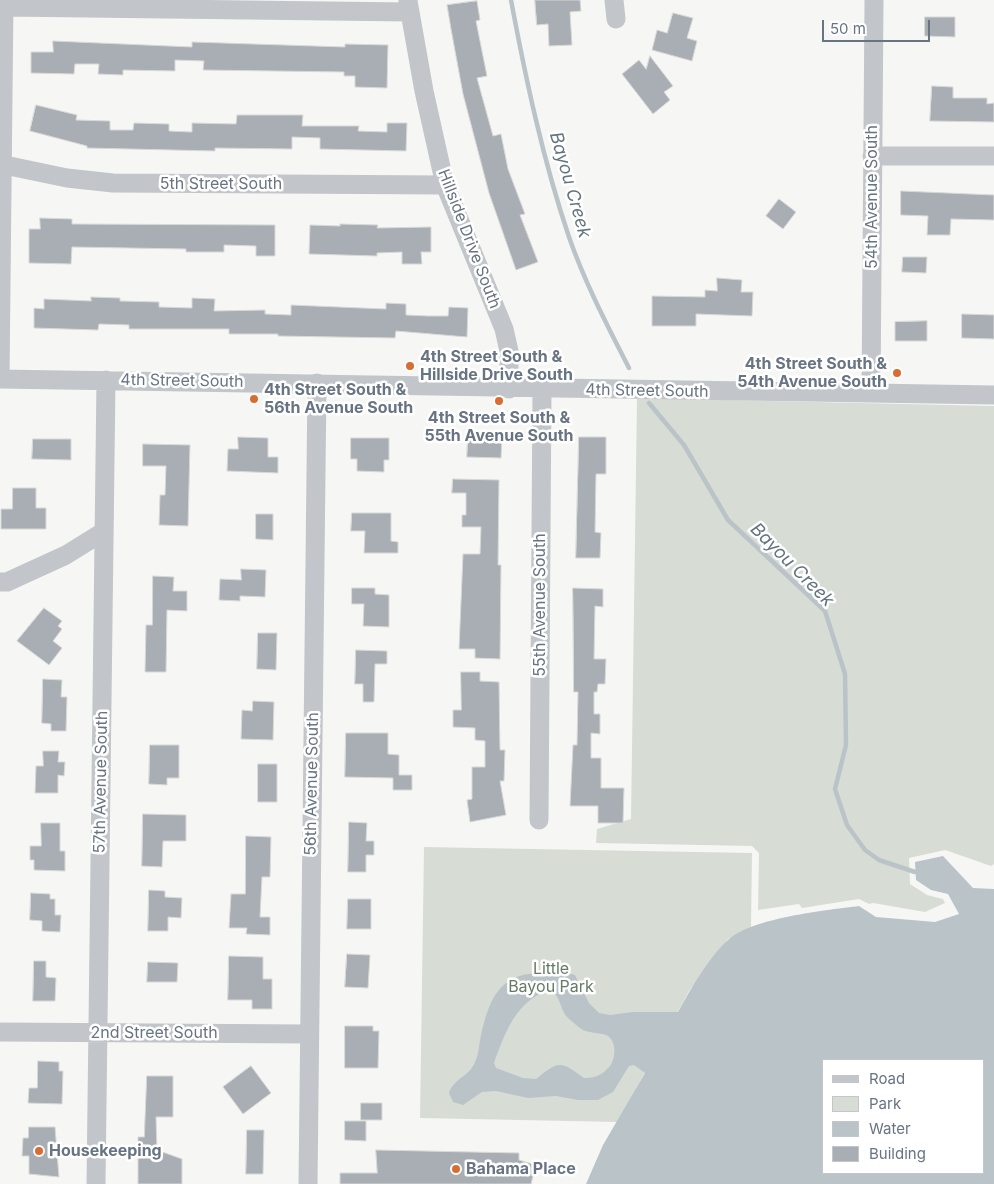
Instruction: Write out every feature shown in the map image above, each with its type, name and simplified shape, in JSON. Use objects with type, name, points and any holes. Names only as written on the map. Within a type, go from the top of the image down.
[{"type":"street","points":[[614,0],[616,19]]},
{"type":"street","name":"54th Avenue South","points":[[871,393],[874,0]]},
{"type":"street","points":[[0,379],[4,3],[408,6]]},
{"type":"street","name":"Hillside Drive South","points":[[408,6],[445,185],[504,329],[509,351],[509,389]]},
{"type":"street","points":[[872,156],[994,156]]},
{"type":"street","name":"5th Street South","points":[[1,164],[67,178],[113,183],[445,185]]},
{"type":"street","name":"4th Street South","points":[[0,379],[317,383],[542,390],[994,395]]},
{"type":"street","name":"57th Avenue South","points":[[96,1184],[106,380]]},
{"type":"street","name":"56th Avenue South","points":[[308,1184],[310,1146],[308,1034],[317,383]]},
{"type":"street","name":"55th Avenue South","points":[[538,820],[542,390]]},
{"type":"street","points":[[2,585],[66,555],[103,532]]},
{"type":"street","name":"2nd Street South","points":[[0,1032],[308,1034]]},
{"type":"green space","points":[[637,398],[994,406],[994,864],[991,866],[945,850],[909,858],[910,884],[927,895],[943,899],[945,903],[925,912],[873,903],[869,904],[859,899],[802,908],[799,904],[758,910],[759,853],[752,846],[596,843],[597,829],[631,819]]},
{"type":"green space","name":"Little Bayou Park","points":[[424,847],[752,853],[751,927],[728,939],[689,991],[618,1122],[420,1118]]},
{"type":"water","points":[[943,856],[973,888],[994,889],[994,1184],[586,1184],[603,1145],[645,1073],[634,1065],[629,1066],[613,1092],[598,1100],[578,1100],[556,1096],[528,1098],[496,1091],[482,1092],[463,1105],[453,1102],[449,1093],[454,1084],[469,1071],[475,1062],[484,1023],[492,1001],[497,992],[513,979],[524,975],[547,972],[575,975],[589,1003],[599,1013],[610,1015],[633,1012],[678,1012],[700,974],[721,947],[739,932],[754,926],[790,916],[859,906],[876,917],[935,922],[959,914],[948,894],[931,890],[916,880],[915,862]],"holes":[[[549,990],[553,993],[565,1014],[577,1026],[583,1030],[610,1037],[614,1045],[610,1066],[595,1077],[584,1078],[570,1068],[560,1065],[550,1068],[536,1079],[523,1078],[496,1068],[494,1063],[502,1041],[520,1010],[537,995]]]},
{"type":"building","points":[[535,0],[580,0],[581,11],[570,12],[572,45],[549,46],[548,24],[537,25]]},
{"type":"building","points":[[477,1],[480,20],[476,21],[487,76],[477,78],[493,136],[501,134],[508,169],[525,214],[520,215],[538,262],[516,270],[489,193],[463,94],[447,5]]},
{"type":"building","points":[[673,13],[693,18],[687,38],[697,41],[692,61],[652,50],[657,30],[667,33]]},
{"type":"building","points":[[925,17],[955,17],[955,37],[925,36]]},
{"type":"building","points":[[53,41],[192,47],[192,42],[345,47],[345,44],[388,45],[387,88],[355,87],[355,76],[344,76],[344,72],[203,70],[204,61],[175,60],[175,71],[123,70],[123,75],[98,74],[99,64],[75,64],[74,74],[31,73],[31,52],[53,52]]},
{"type":"building","points":[[650,56],[673,86],[664,92],[670,100],[653,114],[622,74],[639,60],[646,69]]},
{"type":"building","points":[[932,86],[953,87],[953,98],[987,98],[987,104],[994,103],[994,122],[930,121]]},
{"type":"building","points":[[36,105],[77,115],[76,120],[110,121],[110,130],[133,130],[134,123],[169,124],[169,131],[192,132],[192,123],[236,124],[237,115],[303,115],[302,126],[359,126],[358,131],[387,132],[387,123],[407,123],[406,151],[320,149],[320,138],[292,137],[292,149],[215,148],[215,151],[87,148],[87,146],[30,131]]},
{"type":"building","points":[[901,191],[994,195],[994,220],[951,219],[950,235],[927,235],[928,216],[901,215]]},
{"type":"building","points":[[779,199],[796,212],[783,229],[766,216]]},
{"type":"building","points":[[40,218],[72,219],[72,224],[275,225],[275,256],[256,256],[256,246],[224,245],[224,252],[186,252],[186,249],[72,247],[71,264],[29,263],[29,229],[40,229]]},
{"type":"building","points":[[340,224],[378,225],[377,228],[431,227],[431,252],[421,252],[422,264],[402,264],[402,252],[377,253],[377,256],[309,254],[310,225],[340,226]]},
{"type":"building","points":[[903,257],[927,257],[926,273],[902,272]]},
{"type":"building","points":[[717,278],[742,280],[741,292],[753,292],[752,316],[696,314],[696,326],[652,326],[652,296],[705,297],[705,290],[717,291]]},
{"type":"building","points":[[91,297],[120,298],[120,301],[159,302],[159,307],[192,308],[192,298],[215,299],[214,311],[265,310],[265,314],[291,315],[291,305],[386,309],[386,303],[406,304],[406,315],[428,316],[448,316],[449,307],[468,308],[467,337],[396,331],[395,338],[278,336],[278,334],[229,334],[229,329],[129,329],[129,325],[99,324],[98,330],[34,328],[34,308],[44,309],[44,299],[91,301]]},
{"type":"building","points":[[962,314],[994,315],[994,339],[962,338]]},
{"type":"building","points":[[927,321],[927,341],[895,341],[895,322]]},
{"type":"building","points":[[238,437],[268,438],[268,457],[278,457],[278,473],[227,471],[228,449],[238,449]]},
{"type":"building","points":[[468,437],[502,438],[501,458],[467,457]]},
{"type":"building","points":[[579,437],[606,437],[606,474],[596,474],[595,532],[601,533],[600,558],[576,558]]},
{"type":"building","points":[[351,438],[389,438],[389,460],[384,460],[384,472],[357,471],[357,459],[351,459]]},
{"type":"building","points":[[33,439],[71,439],[71,460],[32,459]]},
{"type":"building","points":[[143,444],[190,445],[188,526],[159,525],[160,495],[165,495],[166,466],[143,466]]},
{"type":"building","points":[[453,479],[499,480],[498,565],[501,565],[500,659],[475,658],[475,649],[459,649],[463,554],[480,554],[481,527],[462,527],[462,515],[466,515],[466,493],[452,493]]},
{"type":"building","points":[[13,488],[36,488],[36,508],[46,508],[46,529],[1,529],[1,509],[12,509]]},
{"type":"building","points":[[352,513],[391,513],[391,541],[398,542],[398,553],[364,553],[365,531],[351,531]]},
{"type":"building","points":[[256,514],[273,514],[273,540],[256,539]]},
{"type":"building","points":[[241,569],[266,570],[265,597],[240,596],[240,601],[219,600],[220,579],[241,580]]},
{"type":"building","points":[[153,576],[174,577],[173,591],[187,591],[187,611],[167,610],[166,672],[145,672],[146,625],[152,625]]},
{"type":"building","points":[[352,588],[375,588],[375,594],[389,595],[389,627],[363,626],[364,604],[352,604]]},
{"type":"building","points":[[573,588],[603,589],[603,607],[595,606],[594,659],[606,659],[605,684],[598,684],[597,692],[594,692],[594,714],[600,714],[600,734],[591,733],[591,758],[601,758],[601,788],[624,788],[623,823],[598,823],[598,806],[570,806],[573,745],[577,745],[578,692],[574,692]]},
{"type":"building","points":[[44,608],[62,621],[58,626],[62,629],[53,641],[62,648],[49,665],[17,641]]},
{"type":"building","points":[[258,633],[277,633],[276,670],[257,669]]},
{"type":"building","points":[[356,650],[387,651],[387,664],[375,664],[374,702],[363,702],[363,684],[355,684]]},
{"type":"building","points":[[461,672],[480,672],[480,681],[499,682],[500,750],[505,750],[504,781],[500,781],[506,815],[470,822],[467,800],[472,799],[472,767],[485,767],[485,741],[475,740],[475,728],[453,727],[453,710],[461,710]]},
{"type":"building","points":[[43,679],[62,680],[61,697],[67,697],[66,731],[51,731],[51,724],[42,723]]},
{"type":"building","points":[[253,701],[274,702],[273,740],[241,739],[242,710],[252,711]]},
{"type":"building","points":[[346,733],[388,733],[388,754],[399,755],[399,775],[412,775],[412,790],[393,790],[393,778],[345,777]]},
{"type":"building","points":[[150,745],[179,745],[179,778],[167,778],[167,785],[149,784]]},
{"type":"building","points":[[43,751],[59,751],[58,762],[65,762],[64,776],[58,775],[58,793],[35,793],[36,766],[43,766]]},
{"type":"building","points":[[258,764],[277,764],[277,802],[258,802]]},
{"type":"building","points":[[143,814],[186,815],[186,841],[163,841],[162,867],[142,866]]},
{"type":"building","points":[[349,822],[367,823],[366,841],[374,841],[374,855],[366,855],[366,872],[348,872]]},
{"type":"building","points":[[41,823],[60,823],[60,851],[65,851],[65,871],[34,870],[34,860],[30,860],[30,846],[41,846]]},
{"type":"building","points":[[246,836],[271,837],[270,877],[262,877],[260,917],[270,917],[270,935],[246,934],[247,928],[229,928],[231,894],[245,894]]},
{"type":"building","points":[[149,890],[165,891],[165,897],[182,898],[181,918],[168,917],[168,931],[148,931]]},
{"type":"building","points":[[31,893],[50,894],[50,899],[55,899],[55,915],[61,915],[60,932],[42,931],[42,921],[30,920]]},
{"type":"building","points":[[348,899],[371,899],[371,929],[347,929]]},
{"type":"building","points":[[347,954],[370,955],[368,988],[345,987]]},
{"type":"building","points":[[229,956],[263,957],[263,979],[272,979],[272,1009],[252,1009],[252,1000],[228,1000]]},
{"type":"building","points":[[34,961],[46,961],[46,977],[56,978],[55,1001],[33,1001]]},
{"type":"building","points":[[148,962],[178,963],[177,982],[147,982]]},
{"type":"building","points":[[345,1026],[373,1026],[373,1031],[379,1031],[378,1068],[345,1068]]},
{"type":"building","points":[[38,1061],[59,1062],[59,1071],[63,1071],[62,1104],[28,1103],[29,1088],[37,1088]]},
{"type":"building","points":[[251,1066],[271,1093],[243,1114],[223,1087]]},
{"type":"building","points":[[147,1076],[173,1076],[173,1117],[156,1117],[157,1150],[182,1159],[182,1184],[138,1184],[138,1137],[144,1137]]},
{"type":"building","points":[[361,1103],[382,1103],[382,1120],[361,1120]]},
{"type":"building","points":[[345,1121],[366,1121],[366,1141],[345,1140]]},
{"type":"building","name":"Housekeeping","points":[[29,1127],[55,1127],[59,1177],[29,1174],[29,1156],[22,1156],[23,1138],[28,1138]]},
{"type":"building","points":[[247,1130],[264,1130],[263,1174],[246,1174]]},
{"type":"building","name":"Bahama Place","points":[[376,1150],[519,1153],[519,1160],[536,1165],[531,1184],[340,1184],[340,1173],[377,1173]]},
{"type":"waterway","name":"Bayou Creek","points":[[511,0],[536,120],[551,179],[569,237],[597,304],[629,368]]},
{"type":"waterway","name":"Bayou Creek","points":[[649,403],[684,445],[728,520],[825,611],[845,674],[846,745],[835,789],[847,825],[865,850],[879,860],[915,872]]},
{"type":"place","name":"4th Street South & Hillside Drive South","points":[[410,366]]},
{"type":"place","name":"4th Street South & 54th Avenue South","points":[[897,373]]},
{"type":"place","name":"4th Street South & 56th Avenue South","points":[[254,399]]},
{"type":"place","name":"4th Street South & 55th Avenue South","points":[[499,401]]},
{"type":"place","name":"Housekeeping","points":[[39,1151]]},
{"type":"place","name":"Bahama Place","points":[[456,1169]]}]
